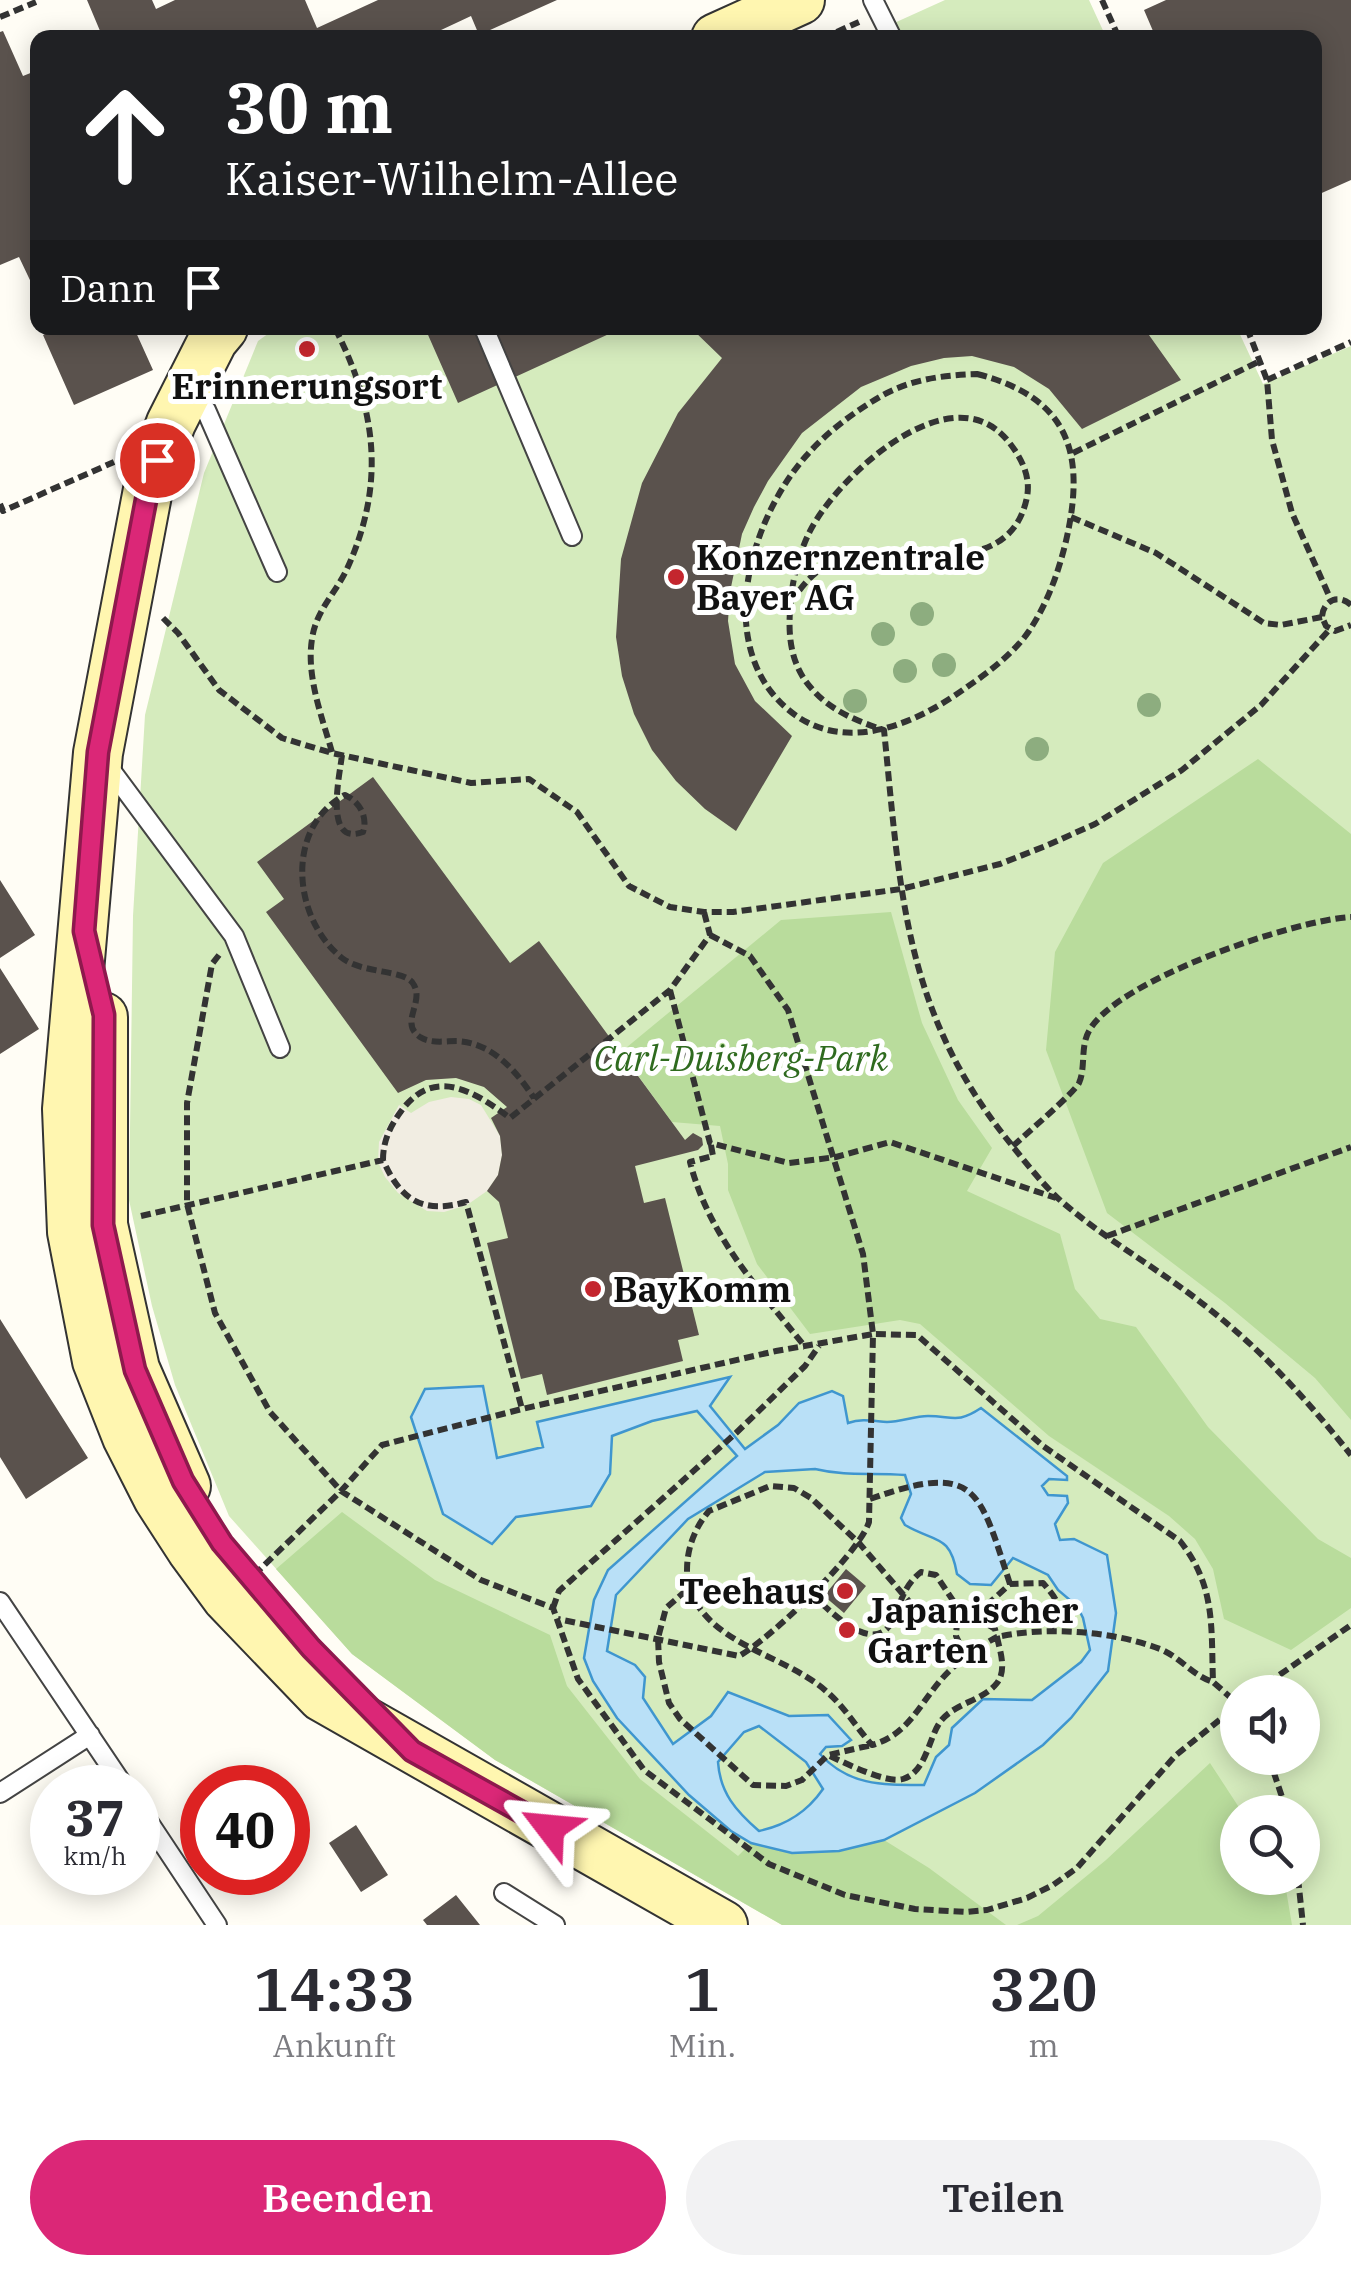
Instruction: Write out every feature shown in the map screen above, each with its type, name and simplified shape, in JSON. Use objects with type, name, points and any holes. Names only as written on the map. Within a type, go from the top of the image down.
[{"type":"street","points":[[734,30],[800,0]]},
{"type":"street","points":[[217,335],[150,479],[98,752],[67,1109],[72,1232],[97,1361],[158,1498],[191,1549],[227,1598],[322,1697],[723,1925]]},
{"type":"street","points":[[84,931],[104,1015],[103,1225],[135,1370],[183,1481],[250,1579],[412,1751]]},
{"type":"lane","points":[[873,0],[888,30]]},
{"type":"lane","points":[[490,335],[572,536]]},
{"type":"lane","points":[[188,392],[206,410],[277,572]]},
{"type":"lane","points":[[98,752],[234,936],[280,1048]]},
{"type":"lane","points":[[0,1602],[110,1765]]},
{"type":"lane","points":[[0,1793],[90,1735]]},
{"type":"lane","points":[[160,1839],[217,1925]]},
{"type":"lane","points":[[504,1892],[555,1925]]},
{"type":"path","points":[[1102,0],[1115,30]]},
{"type":"path","points":[[0,17],[36,2]]},
{"type":"path","points":[[332,753],[315,691],[311,643],[318,613],[344,575],[363,531],[372,484],[370,428],[357,372],[338,335]]},
{"type":"path","points":[[1251,335],[1268,380],[1272,440],[1292,513],[1332,600]]},
{"type":"path","points":[[1268,380],[1351,342]]},
{"type":"path","points":[[1073,453],[1262,360]]},
{"type":"path","points":[[978,374],[1008,382],[1037,401],[1057,420],[1073,453],[1076,493],[1058,574],[1026,635],[988,673],[944,704],[884,730],[844,734],[807,723],[782,705],[756,674],[747,642],[747,590],[758,539],[780,492],[806,457],[842,422],[886,394],[937,375],[978,374]]},
{"type":"path","points":[[790,602],[811,577],[830,563],[853,556],[938,558],[966,554],[988,545],[1007,532],[1022,514],[1028,493],[1026,473],[1016,451],[1000,430],[975,419],[947,418],[916,430],[882,448],[855,472],[828,502],[809,532],[790,602],[790,645],[797,667],[810,688],[851,719],[884,730]]},
{"type":"path","points":[[0,504],[3,511],[165,440]]},
{"type":"path","points":[[1071,517],[1156,553],[1264,623],[1281,625],[1322,618]]},
{"type":"path","points":[[1322,618],[1326,604],[1332,600],[1339,598],[1351,605]]},
{"type":"path","points":[[159,614],[220,690],[282,738],[332,753],[471,783],[529,778],[577,812],[629,886],[670,907],[704,912],[734,912],[901,889],[951,878],[1032,852],[1094,824],[1182,770],[1261,705],[1330,629]]},
{"type":"path","points":[[1322,618],[1330,629]]},
{"type":"path","points":[[1330,629],[1350,630]]},
{"type":"path","points":[[884,730],[908,936],[938,1027],[986,1112],[1058,1198],[1208,1308],[1293,1383],[1351,1455]]},
{"type":"path","points":[[342,755],[336,800],[340,825],[348,834],[357,836],[362,832],[364,815],[346,795],[336,800],[314,825],[301,872],[310,919],[342,959],[380,974],[398,974],[411,980],[416,992],[410,1024],[415,1033],[424,1040],[462,1041],[482,1047],[503,1060],[534,1098]]},
{"type":"path","points":[[558,1619],[738,1656],[752,1649],[812,1594],[859,1543],[869,1522],[873,1334],[864,1254],[788,1010],[750,956],[710,936],[704,912]]},
{"type":"path","points":[[1013,1146],[1059,1102],[1073,1094],[1081,1079],[1082,1052],[1089,1030],[1111,1006],[1135,990],[1226,950],[1326,918],[1351,917]]},
{"type":"path","points":[[234,936],[212,964],[188,1104],[187,1204],[215,1313],[270,1412],[341,1491],[480,1580],[553,1608]]},
{"type":"path","points":[[522,1409],[466,1202],[445,1208],[416,1202],[390,1177],[383,1160],[383,1142],[394,1121],[418,1093],[436,1086],[459,1087],[483,1098],[510,1118],[670,990],[710,936]]},
{"type":"path","points":[[670,990],[712,1156],[690,1162],[696,1186],[726,1247],[806,1348]]},
{"type":"path","points":[[710,1144],[789,1163],[890,1142],[1058,1198]]},
{"type":"path","points":[[1105,1236],[1351,1147]]},
{"type":"path","points":[[103,1225],[383,1160]]},
{"type":"path","points":[[250,1579],[341,1491],[382,1445],[490,1416],[776,1351],[873,1334],[917,1335],[1043,1446],[1180,1540],[1207,1586],[1214,1682]]},
{"type":"path","points":[[820,1345],[805,1366],[736,1433],[558,1591],[553,1608],[578,1679],[644,1770],[769,1864],[845,1895],[914,1909],[987,1910],[1027,1898],[1077,1868],[1175,1756],[1220,1720]]},
{"type":"path","points":[[870,1499],[931,1481],[965,1488],[984,1512],[1010,1584]]},
{"type":"path","points":[[828,1755],[878,1776],[908,1778],[925,1758],[940,1722],[998,1682],[1003,1668],[997,1638],[995,1629],[979,1618],[929,1614],[913,1606],[859,1543],[811,1498],[794,1488],[770,1486],[709,1510],[689,1548],[689,1588],[694,1600],[718,1627],[824,1688],[872,1745]]},
{"type":"path","points":[[812,1594],[855,1632],[866,1635],[880,1632],[892,1623],[901,1594],[921,1572],[936,1575],[953,1598],[958,1615],[956,1636],[966,1657]]},
{"type":"path","points":[[979,1618],[1010,1584],[1043,1583],[1057,1600],[1059,1610],[1050,1630]]},
{"type":"path","points":[[689,1588],[666,1608],[658,1638],[666,1692],[680,1718],[753,1785],[771,1788],[802,1780],[828,1755],[888,1740],[906,1726],[942,1678],[997,1638],[1050,1630],[1128,1641],[1161,1650],[1220,1688]]},
{"type":"path","points":[[1279,1675],[1351,1625]]},
{"type":"path","points":[[1300,1895],[1303,1925]]},
{"type":"green space","points":[[945,0],[1089,0],[1103,30],[879,30]]},
{"type":"green space","name":"Carl-Duisberg-Park","points":[[266,335],[1240,335],[1263,384],[1351,346],[1351,1925],[782,1925],[495,1760],[352,1654],[229,1516],[175,1385],[152,1306],[129,1200],[133,916],[145,715],[204,473],[258,341]]},
{"type":"green space","points":[[1258,759],[1351,834],[1351,1420],[1315,1378],[1107,1213],[1046,1050],[1055,952],[1103,863]]},
{"type":"green space","points":[[891,912],[922,1023],[958,1100],[992,1148],[967,1191],[1060,1234],[1075,1289],[1100,1319],[1136,1327],[1208,1427],[1318,1539],[1351,1558],[1351,1608],[1291,1650],[1224,1619],[1213,1569],[1195,1539],[1169,1516],[1049,1436],[920,1324],[900,1320],[810,1334],[757,1264],[728,1190],[728,1164],[720,1126],[672,1122],[621,1052],[781,920]]},
{"type":"green space","points":[[342,1512],[435,1580],[550,1635],[567,1686],[640,1779],[738,1856],[751,1843],[818,1851],[884,1840],[1006,1925],[782,1925],[495,1760],[352,1654],[276,1569]]},
{"type":"green space","points":[[1210,1763],[1231,1795],[1220,1795],[1220,1895],[1287,1895],[1292,1925],[1017,1925],[1038,1916],[1106,1860]]},
{"type":"shaded area","points":[[451,1097],[481,1105],[500,1136],[498,1175],[487,1191],[467,1205],[444,1212],[427,1211],[398,1193],[385,1177],[378,1162],[379,1142],[399,1105],[411,1113],[429,1102]]},
{"type":"water","points":[[730,1377],[710,1406],[745,1449],[778,1425],[799,1403],[832,1391],[843,1396],[848,1423],[928,1416],[960,1418],[981,1408],[1067,1476],[1067,1480],[1049,1479],[1042,1486],[1048,1495],[1067,1496],[1068,1503],[1055,1524],[1060,1540],[1074,1539],[1107,1555],[1116,1613],[1108,1671],[1071,1718],[1043,1745],[975,1793],[884,1840],[839,1851],[792,1853],[751,1843],[689,1795],[617,1718],[593,1681],[584,1658],[594,1600],[608,1570],[737,1456],[697,1411],[652,1421],[612,1436],[610,1474],[591,1506],[516,1517],[492,1544],[443,1514],[411,1417],[425,1389],[483,1386],[497,1458],[543,1447],[537,1422]],"holes":[[[815,1469],[905,1475],[911,1494],[901,1518],[905,1525],[945,1545],[957,1574],[970,1584],[991,1585],[1013,1558],[1048,1575],[1083,1618],[1090,1650],[1081,1662],[1032,1700],[983,1699],[952,1728],[949,1745],[936,1757],[924,1785],[881,1784],[855,1778],[820,1754],[826,1747],[842,1746],[851,1740],[828,1715],[789,1716],[728,1692],[711,1716],[673,1744],[643,1698],[645,1677],[635,1665],[607,1651],[616,1595],[688,1519],[765,1472]],[[759,1726],[806,1762],[823,1789],[796,1816],[759,1831],[731,1801],[718,1762],[744,1732]]]},
{"type":"building","points":[[87,0],[152,0],[156,9],[175,0],[305,0],[317,28],[378,0],[557,0],[490,30],[477,30],[471,16],[441,30],[100,30]]},
{"type":"building","points":[[1166,0],[1351,0],[1351,180],[1322,193],[1322,30],[1153,30],[1144,10]]},
{"type":"building","points":[[3,31],[23,76],[30,73],[30,280],[19,257],[0,265]]},
{"type":"building","points":[[43,335],[137,335],[153,370],[74,405]]},
{"type":"building","points":[[428,335],[607,335],[458,403]]},
{"type":"building","name":"Konzernzentrale Bayer AG","points":[[698,335],[1149,335],[1181,380],[1082,429],[1049,389],[1014,367],[972,356],[944,358],[911,366],[861,387],[802,433],[754,507],[742,534],[730,592],[728,621],[735,664],[755,701],[792,736],[736,831],[705,809],[652,750],[634,714],[622,676],[616,637],[621,559],[642,483],[678,413],[722,358]]},
{"type":"building","points":[[373,777],[510,963],[539,941],[685,1140],[693,1133],[702,1138],[703,1145],[698,1150],[635,1166],[644,1203],[665,1198],[699,1335],[678,1340],[683,1361],[547,1395],[542,1374],[521,1379],[487,1243],[508,1238],[499,1202],[487,1191],[498,1175],[502,1155],[500,1136],[491,1118],[507,1107],[484,1087],[456,1078],[426,1080],[398,1093],[266,912],[284,899],[257,862]]},
{"type":"building","points":[[0,880],[35,935],[0,958]]},
{"type":"building","points":[[0,968],[39,1029],[0,1054]]},
{"type":"building","points":[[0,1319],[88,1458],[26,1499],[0,1457]]},
{"type":"building","name":"Teehaus","points":[[846,1569],[866,1586],[844,1613],[824,1596]]},
{"type":"building","points":[[356,1825],[388,1875],[361,1892],[329,1843]]},
{"type":"building","points":[[456,1895],[480,1925],[427,1925],[423,1920]]},
{"type":"place","name":"Erinnerungsort","points":[[307,349]]},
{"type":"place","name":"Konzernzentrale Bayer AG","points":[[676,577]]},
{"type":"place","name":"BayKomm","points":[[593,1289]]},
{"type":"place","name":"Teehaus","points":[[845,1591]]},
{"type":"place","name":"Japanischer Garten","points":[[847,1630]]},
{"type":"route","points":[[157,460],[150,479],[98,752],[84,931],[104,1015],[103,1225],[135,1370],[183,1481],[222,1543],[311,1648],[412,1751],[550,1828]]}]
